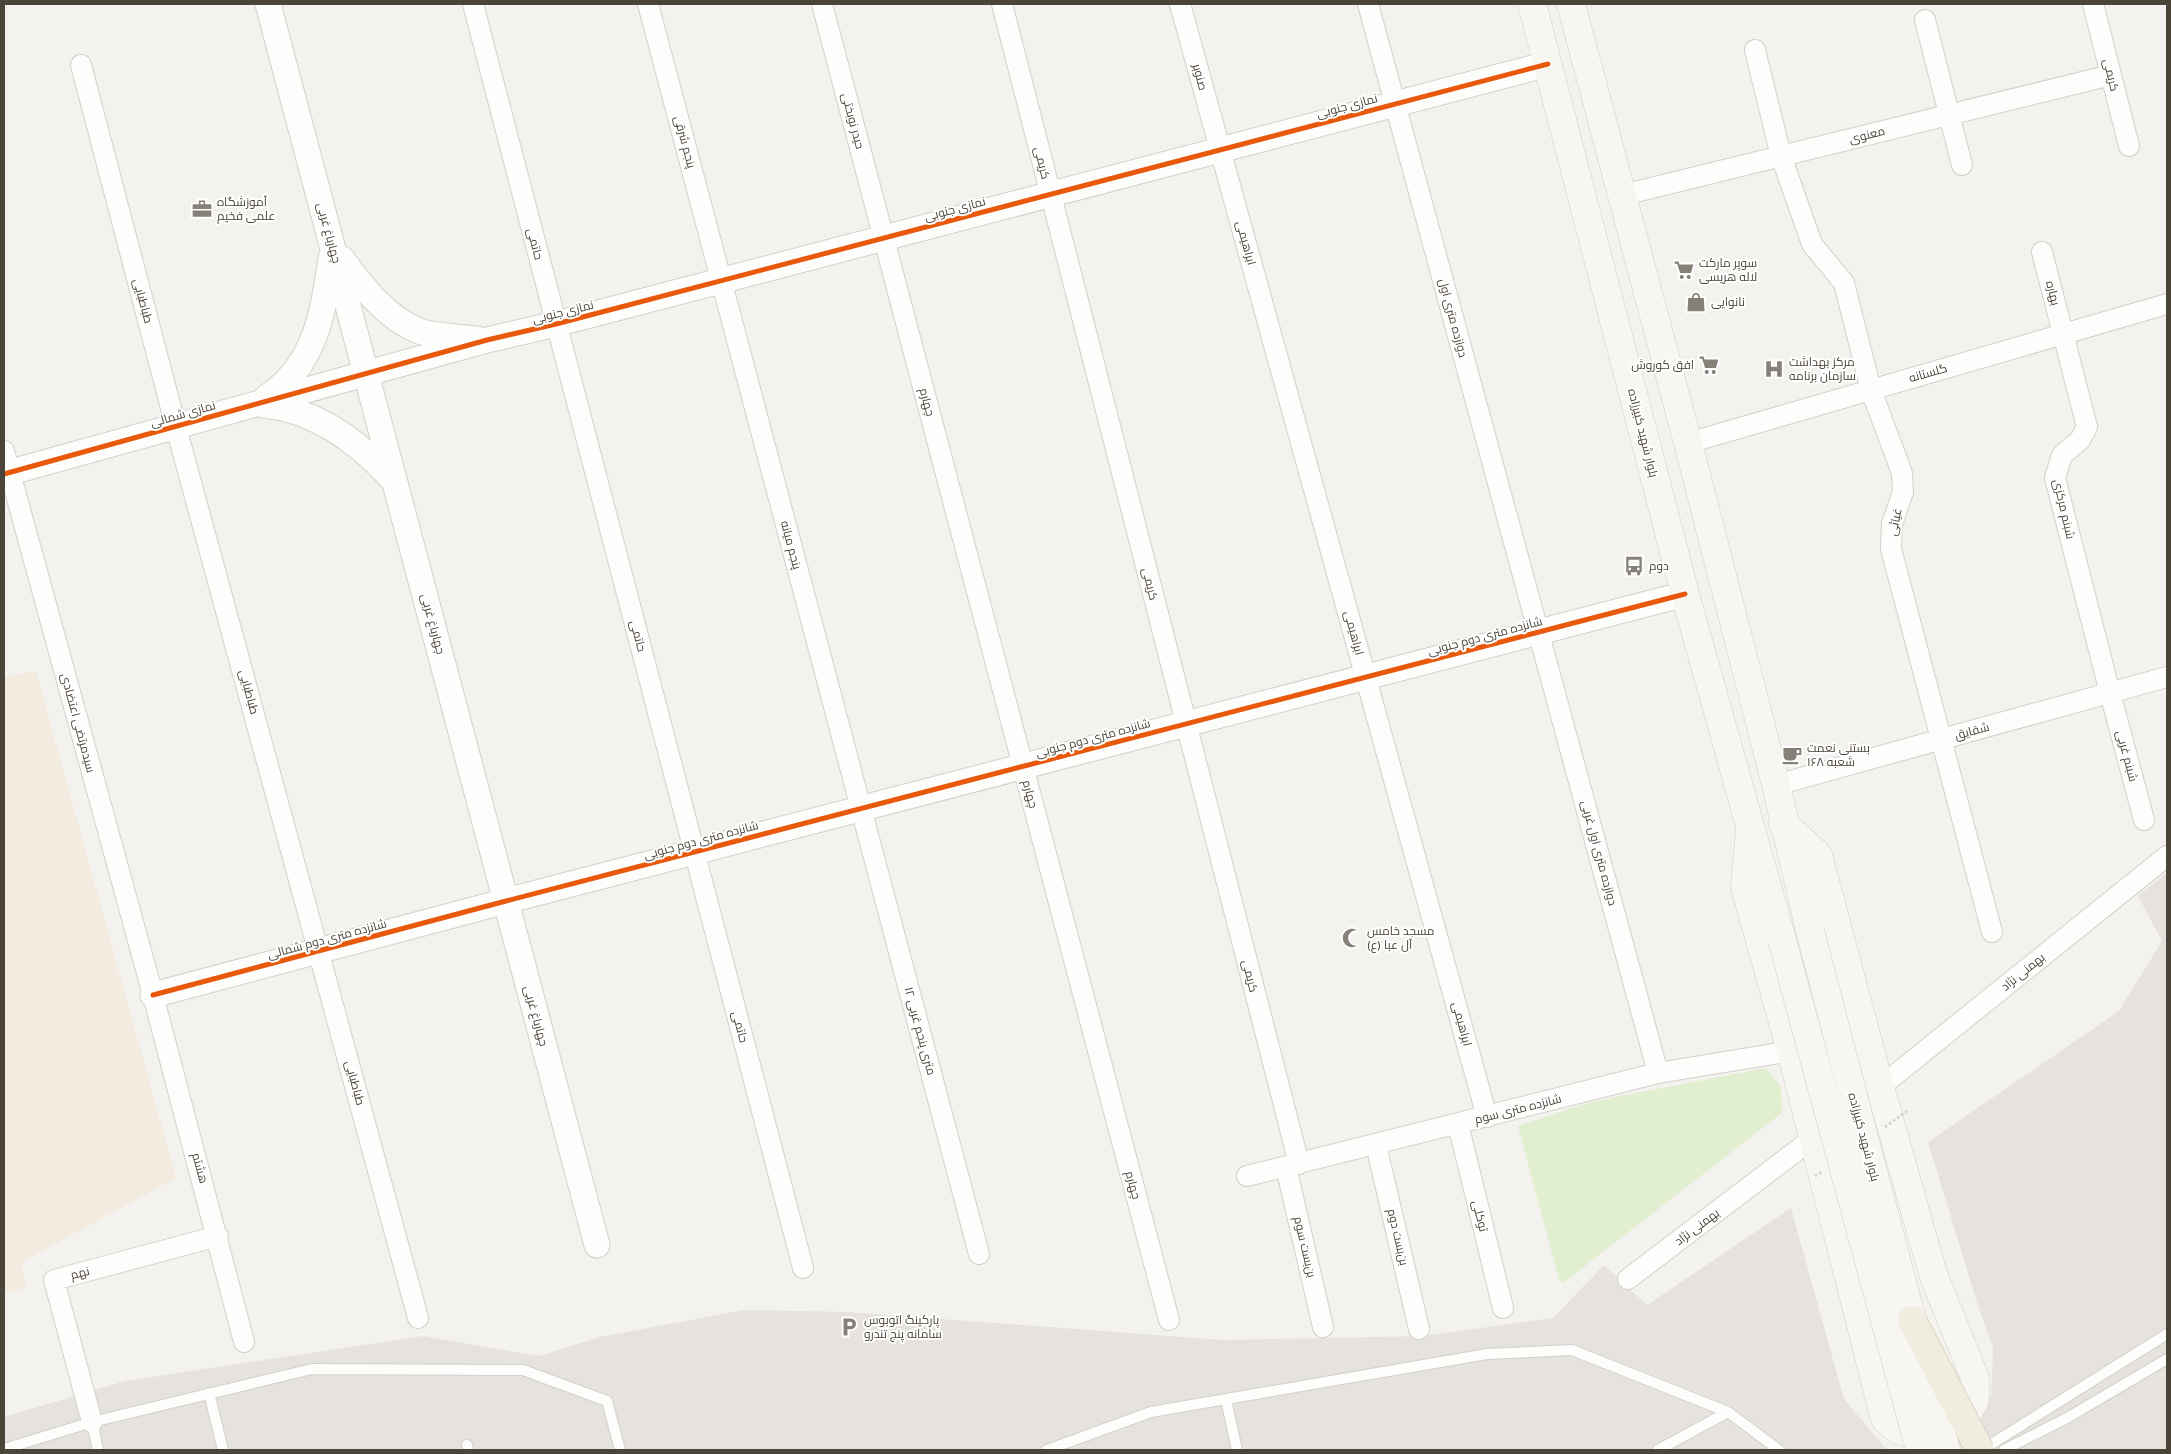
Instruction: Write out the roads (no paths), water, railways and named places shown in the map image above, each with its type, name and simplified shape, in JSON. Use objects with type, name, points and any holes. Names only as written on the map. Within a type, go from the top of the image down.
[{"type":"highway","points":[[1912,1320],[1981,1450]]},
{"type":"main road","name":"بلوار شهید کبیرزاده","points":[[1532,4],[1684,594],[1782,940],[1920,1450]]},
{"type":"main road","name":"بلوار شهید کبیرزاده","points":[[1571,4],[1688,443],[1776,786],[1783,823],[1810,931],[1946,1450]]},
{"type":"main road","points":[[1783,823],[1818,855],[1880,1087]]},
{"type":"main road","name":"بلوار شهید کبیرزاده","points":[[1750,831],[1746,887],[1791,1051],[1885,1419],[1898,1430],[1916,1436],[1935,1435],[1952,1428],[1966,1416],[1975,1400],[1975,1378],[1933,1274],[1880,1087]]},
{"type":"street","name":"چهارباغ غربی","points":[[268,4],[597,1245]]},
{"type":"street","name":"حاتمی","points":[[473,4],[803,1268]]},
{"type":"street","name":"پنجم شرقی","points":[[648,4],[721,281]]},
{"type":"street","name":"حیدر نوبختی","points":[[822,4],[884,238]]},
{"type":"street","name":"کریمی","points":[[1002,4],[1186,724],[1292,1166]]},
{"type":"street","name":"صنوبر","points":[[1180,4],[1221,150]]},
{"type":"street","name":"دوازده متری اول","points":[[1368,4],[1538,632]]},
{"type":"street","name":"کریمی","points":[[2093,4],[2128,146]]},
{"type":"street","points":[[1925,20],[1962,165]]},
{"type":"street","name":"غیاثی","points":[[1755,50],[1780,156],[1812,244],[1844,282],[1871,390],[1902,473],[1903,492],[1892,524],[1891,549],[1992,932]]},
{"type":"street","name":"طباطبایی","points":[[81,64],[176,427],[418,1318]]},
{"type":"street","name":"نمازی جنوبی","points":[[367,374],[488,340],[556,324],[1548,64]]},
{"type":"street","name":"معنوی","points":[[1623,195],[2110,75]]},
{"type":"street","name":"ابراهیمی","points":[[1221,150],[1487,1117]]},
{"type":"street","name":"چهارم","points":[[884,238],[1169,1320]]},
{"type":"street","points":[[332,247],[363,288],[391,314],[420,332],[488,340]]},
{"type":"street","points":[[256,404],[278,390],[295,374],[306,354],[318,325],[327,290],[332,247]]},
{"type":"street","name":"بهاره","points":[[2042,252],[2063,334]]},
{"type":"street","name":"پنجم میانه","points":[[721,281],[861,808]]},
{"type":"street","name":"گلستانه","points":[[1688,443],[2167,304]]},
{"type":"street","name":"شبنم مرکزی","points":[[2063,334],[2086,427],[2080,440],[2062,455],[2055,478],[2110,693]]},
{"type":"street","name":"نمازی شمالی","points":[[6,466],[176,427],[367,374]]},
{"type":"street","points":[[256,404],[280,406],[303,413],[330,427],[377,462],[396,482]]},
{"type":"street","name":"سیدمرتضی اعتضادی","points":[[6,466],[153,995]]},
{"type":"street","name":"شانزده متری دوم جنوبی","points":[[506,901],[1684,594]]},
{"type":"street","name":"دوازده متری اول غربی","points":[[1538,632],[1658,1073]]},
{"type":"street","name":"شقایق","points":[[1776,786],[2167,677]]},
{"type":"street","name":"شبنم غربی","points":[[2110,693],[2144,820]]},
{"type":"street","name":"۱۲ متری پنجم غربی","points":[[861,808],[979,1254]]},
{"type":"street","name":"بهمنی نژاد","points":[[1880,1087],[2167,856]]},
{"type":"street","name":"شانزده متری دوم شمالی","points":[[153,995],[506,901]]},
{"type":"street","name":"هشتم","points":[[153,995],[218,1236],[244,1342]]},
{"type":"street","name":"شانزده متری سوم","points":[[1247,1176],[1658,1073],[1791,1051]]},
{"type":"street","name":"توکلی","points":[[1458,1124],[1503,1308]]},
{"type":"street","name":"بهمنی نژاد","points":[[1628,1279],[1812,1139]]},
{"type":"street","name":"بن‌بست دوم","points":[[1376,1145],[1420,1329]]},
{"type":"street","name":"بن‌بست سوم","points":[[1292,1166],[1323,1327]]},
{"type":"street","name":"نهم","points":[[92,1422],[54,1280],[218,1236]]},
{"type":"lane","points":[[1981,1450],[2167,1334]]},
{"type":"lane","points":[[1047,1450],[1151,1412],[1486,1354],[1572,1350],[1728,1412],[1779,1450]]},
{"type":"lane","points":[[2004,1450],[2067,1418],[2167,1359]]},
{"type":"lane","points":[[4,1448],[92,1422],[312,1369],[523,1370],[607,1401],[620,1450]]},
{"type":"lane","points":[[209,1393],[223,1450]]},
{"type":"lane","points":[[1226,1399],[1238,1450]]},
{"type":"lane","points":[[1658,1450],[1728,1412]]},
{"type":"lane","points":[[92,1422],[98,1450]]},
{"type":"place","name":"آموزشگاه علمی فخیم","points":[[202,209]]},
{"type":"place","name":"سوپر مارکت لاله هریسی","points":[[1684,270]]},
{"type":"place","name":"نانوایی","points":[[1696,302]]},
{"type":"place","name":"افق کوروش","points":[[1709,365]]},
{"type":"place","name":"مرکز بهداشت سازمان برنامه","points":[[1774,369]]},
{"type":"place","name":"دوم","points":[[1634,566]]},
{"type":"place","name":"بستنی نعمت شعبه ۱۶۸","points":[[1792,755]]},
{"type":"place","name":"مسجد خامس آل عبا (ع)","points":[[1352,938]]},
{"type":"place","name":"پارکینگ اتوبوس سامانه پنج تندرو","points":[[849,1327]]}]
